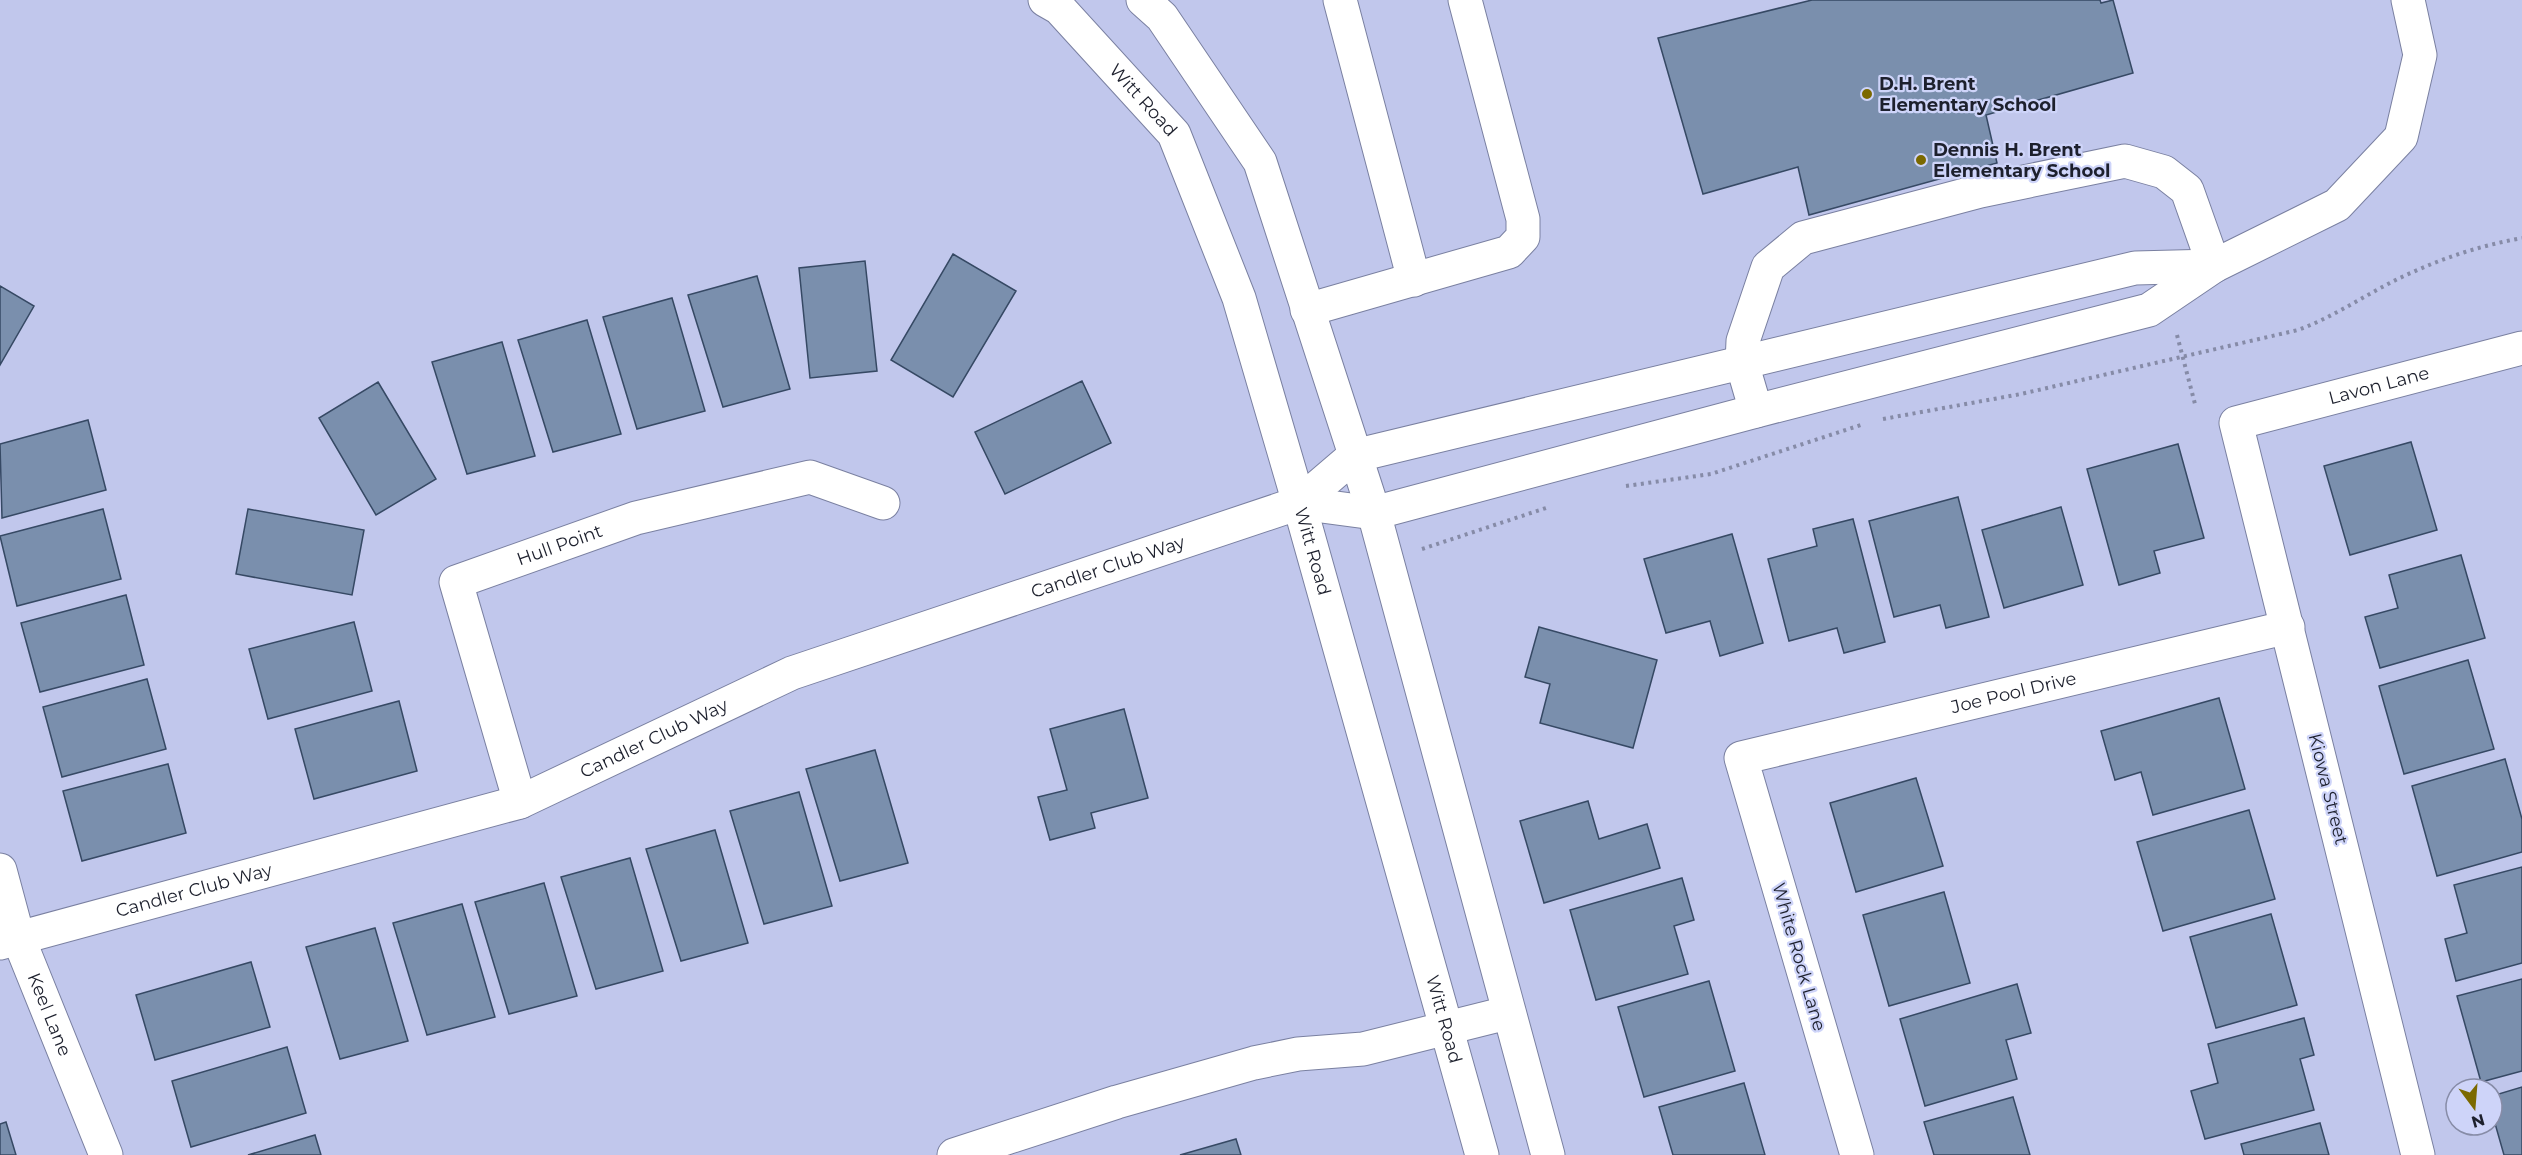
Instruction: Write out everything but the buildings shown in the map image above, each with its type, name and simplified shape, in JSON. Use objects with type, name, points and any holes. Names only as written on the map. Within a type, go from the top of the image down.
[{"type":"street","name":"Witt Road","points":[[1045,0],[1059,8],[1174,134],[1239,298],[1299,503],[1482,1155]]},
{"type":"street","points":[[1143,0],[1162,17],[1260,162],[1374,513],[1507,1013],[1548,1155]]},
{"type":"street","points":[[1340,0],[1414,280]]},
{"type":"street","points":[[1307,310],[1509,252],[1523,237],[1523,219],[1465,0]]},
{"type":"street","points":[[1299,503],[1374,513],[1756,411],[2149,310],[2214,266],[2337,205],[2401,137],[2420,55],[2408,0]]},
{"type":"street","points":[[1756,411],[1742,363],[1743,341],[1768,267],[1803,238],[1980,191],[2125,161],[2164,171],[2187,190],[2214,266]]},
{"type":"street","points":[[1299,503],[1354,456],[2135,268],[2214,266]]},
{"type":"street","name":"Lavon Lane","points":[[2236,423],[2522,348]]},
{"type":"street","name":"Kiowa Street","points":[[2236,423],[2418,1155]]},
{"type":"street","name":"Hull Point","points":[[520,802],[456,582],[636,518],[810,477],[884,503]]},
{"type":"street","name":"Candler Club Way","points":[[9,940],[520,802],[792,673],[1299,503]]},
{"type":"street","name":"Joe Pool Drive","points":[[1741,758],[2288,627]]},
{"type":"street","name":"White Rock Lane","points":[[1741,758],[1857,1155]]},
{"type":"street","name":"Keel Lane","points":[[0,870],[9,940],[106,1155]]},
{"type":"street","points":[[954,1155],[1117,1102],[1254,1063],[1298,1054],[1363,1049],[1507,1013]]},
{"type":"path","points":[[1619,487],[1711,474],[1876,420],[2021,394],[2298,330],[2328,319],[2412,272],[2483,245],[2522,238]]},
{"type":"path","points":[[2177,333],[2195,404]]},
{"type":"path","points":[[1416,552],[1555,505]]},
{"type":"place","name":"D.H. Brent Elementary School","points":[[1867,94]]},
{"type":"place","name":"Dennis H. Brent Elementary School","points":[[1921,160]]}]
